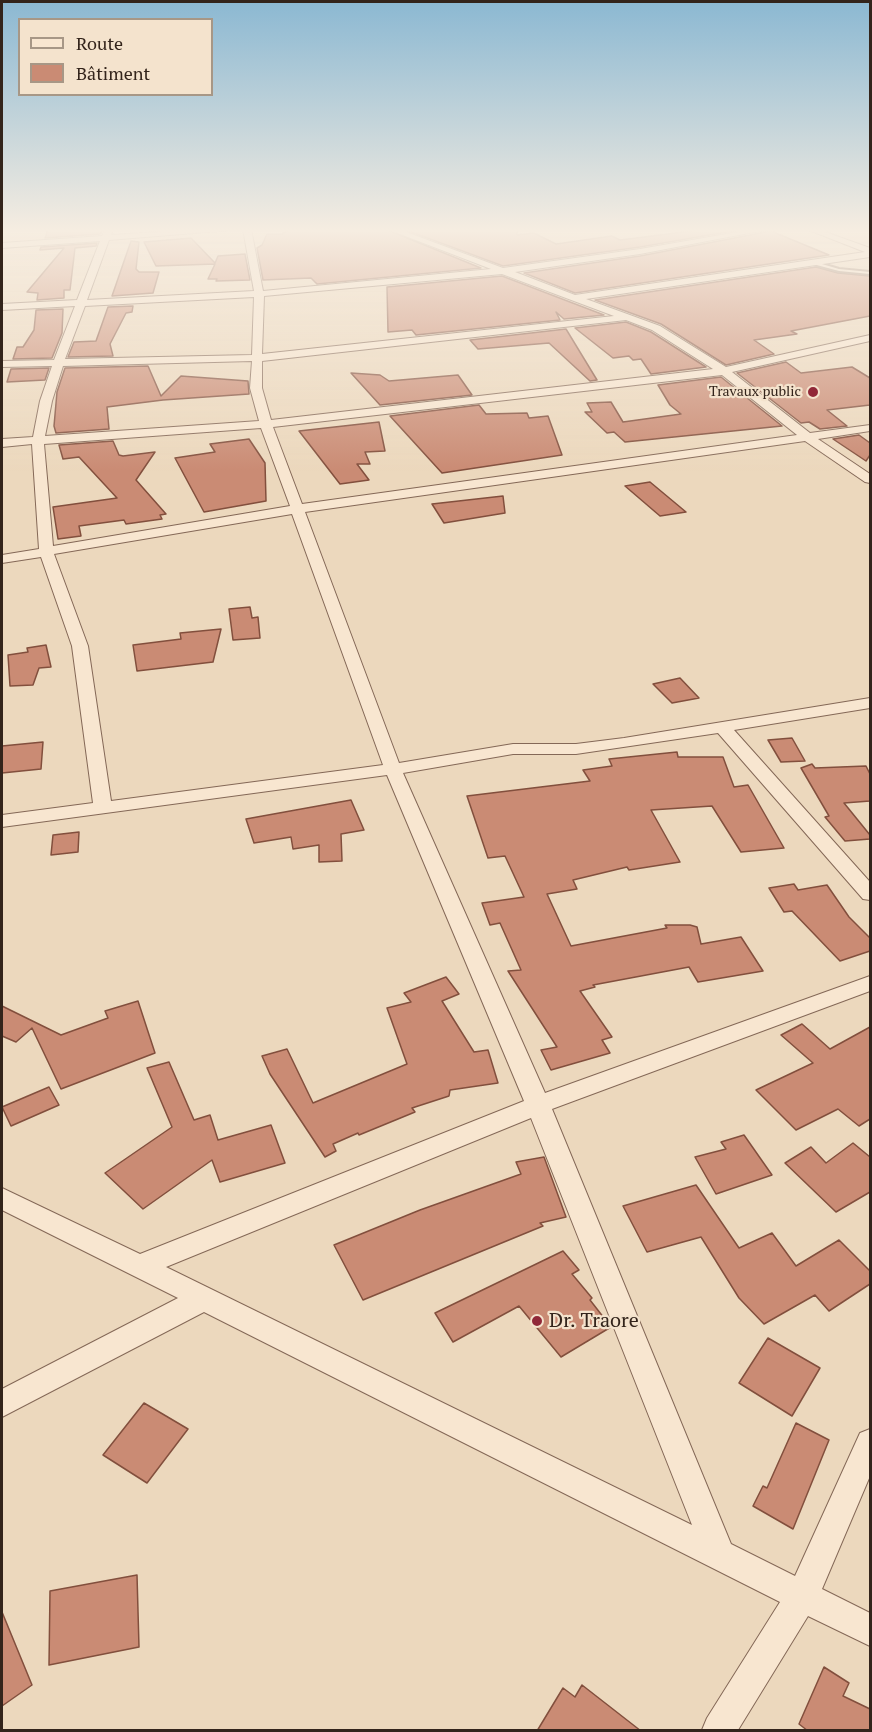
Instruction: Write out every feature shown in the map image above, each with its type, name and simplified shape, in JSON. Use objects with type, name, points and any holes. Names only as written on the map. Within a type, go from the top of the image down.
[{"type":"street","points":[[78,310],[46,401],[38,440],[46,551],[80,646],[103,809]]},
{"type":"street","points":[[258,310],[256,388],[266,424],[393,769],[538,1105],[719,1554]]},
{"type":"street","points":[[607,310],[656,328],[724,371],[806,436],[870,479]]},
{"type":"street","points":[[2,364],[256,358],[628,318]]},
{"type":"street","points":[[2,443],[266,424],[724,371],[870,338]]},
{"type":"street","points":[[2,559],[298,509],[870,428]]},
{"type":"street","points":[[2,821],[393,769],[513,749],[585,747],[870,703]]},
{"type":"street","points":[[722,726],[870,894]]},
{"type":"street","points":[[139,1266],[538,1105],[870,983]]},
{"type":"street","points":[[2,1198],[804,1595],[870,1630]]},
{"type":"street","points":[[2,1404],[204,1298]]},
{"type":"street","points":[[719,1731],[804,1595],[870,1443]]},
{"type":"building","points":[[36,310],[63,310],[62,333],[52,358],[13,359],[17,347],[23,347],[34,330]]},
{"type":"building","points":[[107,310],[132,310],[126,313],[110,344],[113,356],[68,357],[74,342],[96,341]]},
{"type":"building","points":[[388,310],[590,310],[604,315],[564,319],[556,312],[560,320],[416,335],[412,330],[388,332]]},
{"type":"building","points":[[622,310],[870,310],[870,316],[791,331],[797,334],[754,340],[774,354],[726,365],[661,324]]},
{"type":"building","points":[[626,322],[651,332],[706,367],[651,374],[641,359],[633,360],[629,356],[613,358],[575,328]]},
{"type":"building","points":[[566,329],[597,380],[590,381],[549,343],[478,349],[470,340]]},
{"type":"building","points":[[786,362],[801,373],[852,367],[870,378],[870,405],[827,410],[847,426],[820,429],[809,422],[801,423],[737,373]]},
{"type":"building","points":[[148,366],[161,396],[181,376],[248,381],[249,394],[163,400],[107,407],[109,429],[56,433],[54,426],[57,392],[65,368]]},
{"type":"building","points":[[49,368],[45,380],[7,382],[11,369]]},
{"type":"building","points":[[351,373],[380,375],[389,381],[458,375],[472,395],[380,405]]},
{"type":"building","points":[[721,377],[782,426],[625,442],[614,432],[607,433],[585,412],[592,412],[587,403],[611,402],[623,422],[681,414],[670,405],[658,385]]},
{"type":"building","points":[[479,405],[486,414],[527,413],[529,418],[548,416],[562,455],[442,473],[390,416]]},
{"type":"building","points":[[379,422],[385,451],[365,452],[370,464],[357,464],[369,480],[340,484],[299,431]]},
{"type":"building","points":[[859,435],[870,443],[870,455],[866,461],[833,439]]},
{"type":"building","points":[[249,439],[265,463],[266,501],[204,512],[175,458],[215,452],[210,444]]},
{"type":"building","points":[[113,441],[119,455],[155,452],[136,480],[166,514],[160,515],[162,519],[126,524],[124,520],[79,526],[81,536],[58,539],[53,507],[117,498],[79,457],[63,459],[59,445]]},
{"type":"building","points":[[650,482],[686,512],[660,516],[625,486]]},
{"type":"building","points":[[503,496],[505,513],[444,523],[432,504]]},
{"type":"building","points":[[250,607],[252,618],[258,617],[260,638],[233,640],[229,609]]},
{"type":"building","points":[[221,629],[213,662],[137,671],[133,645],[181,639],[180,633]]},
{"type":"building","points":[[46,645],[51,667],[39,668],[33,685],[10,686],[8,655],[28,652],[27,648]]},
{"type":"building","points":[[680,678],[699,698],[672,703],[653,684]]},
{"type":"building","points":[[792,738],[805,761],[781,762],[768,740]]},
{"type":"building","points":[[43,742],[41,769],[2,773],[2,746]]},
{"type":"building","points":[[677,752],[678,757],[723,757],[734,787],[748,785],[784,848],[741,852],[712,806],[651,810],[680,862],[629,870],[627,867],[573,880],[577,889],[547,894],[571,946],[667,928],[665,925],[690,925],[697,927],[701,944],[741,937],[763,971],[698,982],[689,967],[593,985],[595,987],[580,991],[612,1037],[602,1040],[610,1053],[551,1070],[541,1050],[557,1047],[508,971],[521,970],[500,923],[490,925],[482,903],[524,897],[505,856],[488,858],[467,796],[590,781],[583,770],[612,766],[609,759]]},
{"type":"building","points":[[812,764],[815,768],[866,766],[870,774],[870,801],[844,803],[870,835],[870,839],[845,841],[825,817],[829,816],[801,768]]},
{"type":"building","points":[[351,800],[364,830],[341,834],[342,861],[319,862],[319,845],[293,849],[291,837],[254,843],[246,819]]},
{"type":"building","points":[[79,832],[78,852],[51,855],[53,835]]},
{"type":"building","points":[[794,884],[798,890],[827,885],[849,917],[870,938],[870,951],[840,961],[792,911],[784,912],[769,888]]},
{"type":"building","points":[[446,977],[459,994],[442,1001],[474,1052],[488,1050],[498,1083],[450,1090],[449,1096],[412,1108],[415,1112],[333,1144],[336,1151],[325,1157],[270,1074],[262,1056],[287,1049],[313,1103],[407,1064],[387,1008],[411,1002],[404,993]]},
{"type":"building","points":[[138,1001],[155,1053],[61,1089],[32,1028],[16,1042],[2,1036],[2,1006],[61,1035],[108,1018],[105,1011]]},
{"type":"building","points":[[802,1024],[830,1049],[870,1027],[870,1119],[859,1126],[838,1109],[796,1130],[756,1090],[813,1063],[781,1035]]},
{"type":"building","points":[[169,1062],[194,1120],[210,1115],[218,1140],[271,1125],[285,1163],[220,1182],[212,1160],[143,1209],[105,1173],[172,1127],[147,1068]]},
{"type":"building","points":[[49,1087],[59,1105],[11,1126],[2,1107]]},
{"type":"building","points":[[744,1135],[772,1175],[716,1194],[695,1157],[726,1149],[721,1142]]},
{"type":"building","points":[[853,1143],[870,1157],[870,1192],[836,1212],[785,1163],[811,1147],[826,1163]]},
{"type":"building","points":[[544,1157],[566,1217],[540,1223],[543,1226],[363,1300],[334,1245],[420,1210],[521,1174],[516,1162]]},
{"type":"building","points":[[696,1185],[739,1248],[772,1233],[796,1266],[839,1240],[870,1271],[870,1284],[829,1311],[815,1295],[764,1324],[739,1298],[701,1237],[647,1252],[623,1206]]},
{"type":"building","points":[[563,1251],[579,1270],[572,1274],[592,1298],[590,1300],[611,1327],[561,1357],[519,1306],[453,1342],[435,1313]]},
{"type":"building","points":[[768,1338],[820,1368],[792,1416],[739,1383]]},
{"type":"building","points":[[144,1403],[188,1429],[147,1483],[103,1455]]},
{"type":"building","points":[[796,1423],[829,1440],[793,1529],[753,1506],[763,1486],[767,1488]]},
{"type":"building","points":[[137,1575],[139,1647],[49,1665],[50,1591]]},
{"type":"building","points":[[2,1612],[32,1685],[2,1706]]},
{"type":"building","points":[[824,1667],[849,1683],[843,1696],[870,1709],[870,1731],[808,1731],[799,1724]]},
{"type":"building","points":[[582,1685],[641,1731],[537,1731],[563,1688],[575,1697]]},
{"type":"place","name":"Travaux public","points":[[813,392]]},
{"type":"place","name":"Dr. Traore","points":[[537,1321]]}]
